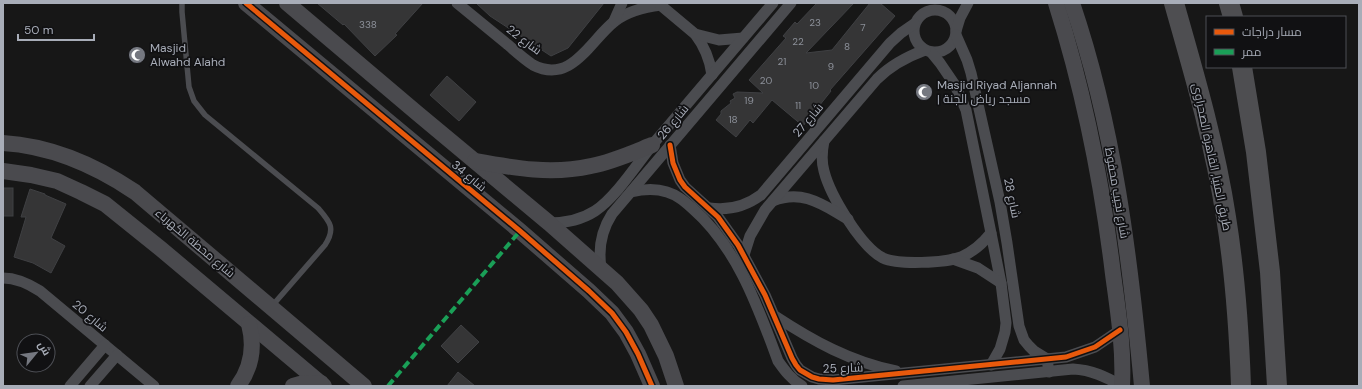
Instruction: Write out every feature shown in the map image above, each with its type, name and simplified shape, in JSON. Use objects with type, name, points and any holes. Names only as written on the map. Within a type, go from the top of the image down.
[{"type":"highway","name":"طريق المنيا, القاهرة الصحراوى","points":[[1174,3],[1207,126],[1226,216],[1233,261],[1239,326],[1240,386]]},
{"type":"highway","points":[[1229,3],[1233,16]]},
{"type":"highway","points":[[1242,68],[1256,152],[1268,257],[1277,386]]},
{"type":"street","name":"شارع 34","points":[[246,3],[520,231],[589,291],[612,313],[626,332],[638,354],[652,386]]},
{"type":"street","name":"شارع 34","points":[[287,3],[549,223],[601,268],[630,296],[651,324],[666,356],[676,386]]},
{"type":"street","name":"شارع 22","points":[[457,3],[524,58],[533,64],[546,69],[559,69],[566,67],[577,60],[614,21],[622,3]]},
{"type":"street","name":"شارع 26","points":[[601,268],[600,250],[603,232],[609,218],[790,3]]},
{"type":"street","points":[[956,34],[953,20],[944,12],[928,7],[914,24],[914,36],[920,47],[928,51],[942,52],[951,45],[956,34],[960,18],[968,3]]},
{"type":"street","name":"شارع نجيب محفوظ","points":[[1056,3],[1102,148],[1119,191],[1135,316],[1142,386]]},
{"type":"street","name":"شارع نجيب محفوظ","points":[[1072,3],[1091,64],[1102,148],[1107,229],[1120,330],[1123,368],[1122,386]]},
{"type":"street","points":[[659,4],[695,34],[707,53],[712,75]]},
{"type":"street","name":"شارع 22","points":[[614,21],[632,12],[659,4]]},
{"type":"street","points":[[770,7],[777,19]]},
{"type":"street","name":"شارع 26","points":[[549,223],[559,223],[578,219],[596,211],[610,198],[652,145],[770,7]]},
{"type":"street","name":"شارع 27","points":[[710,208],[737,208],[761,195],[866,70],[895,38],[914,24]]},
{"type":"street","points":[[695,34],[719,40],[743,38]]},
{"type":"street","name":"شارع 28","points":[[956,34],[971,73],[1008,243],[1011,313],[1006,323],[1000,349],[991,365]]},
{"type":"street","points":[[744,255],[754,227],[772,202],[877,79],[894,64],[928,51]]},
{"type":"street","name":"شارع 28","points":[[928,51],[948,74],[966,110],[978,163],[1001,283],[1011,313],[1019,326],[1024,340],[1034,351],[1047,359]]},
{"type":"street","points":[[866,70],[877,79]]},
{"type":"street","points":[[401,133],[417,113]]},
{"type":"street","points":[[824,141],[822,160],[826,179],[831,190],[848,220],[870,249],[883,258],[890,261],[910,263],[953,259],[961,257],[974,249],[991,233]]},
{"type":"street","name":"شارع محطة الكهرباء","points":[[3,143],[32,147],[75,159],[97,168],[135,192],[364,386]]},
{"type":"street","points":[[473,160],[529,170],[561,171],[607,162],[652,145]]},
{"type":"street","name":"شارع 25","points":[[670,145],[673,164],[680,180],[685,187],[710,208],[728,230],[744,255],[775,316],[792,358],[800,370],[812,377],[833,380],[1066,357],[1086,351],[1104,342],[1120,330]]},
{"type":"street","points":[[978,163],[991,161]]},
{"type":"street","points":[[3,171],[44,178],[81,192],[105,204],[323,385]]},
{"type":"street","points":[[630,192],[649,189],[662,191],[675,196],[690,206],[712,228],[731,254],[750,289],[784,370],[791,378],[802,386]]},
{"type":"street","points":[[761,195],[772,202]]},
{"type":"street","points":[[772,202],[784,197],[793,196],[809,198],[848,220]]},
{"type":"street","points":[[610,198],[619,206]]},
{"type":"street","points":[[690,206],[698,198]]},
{"type":"street","points":[[161,249],[179,229]]},
{"type":"street","points":[[953,259],[978,268],[1001,283]]},
{"type":"street","name":"شارع 20","points":[[3,278],[22,282],[40,291],[154,386]]},
{"type":"street","points":[[775,316],[816,341],[845,355],[876,366],[907,373]]},
{"type":"street","points":[[238,386],[248,368],[251,357],[252,335],[249,324]]},
{"type":"street","points":[[70,386],[104,345]]},
{"type":"street","points":[[775,350],[786,346]]},
{"type":"street","points":[[90,386],[117,355]]},
{"type":"street","points":[[1047,359],[1049,372]]},
{"type":"street","points":[[903,386],[1073,369],[1101,375],[1122,386]]},
{"type":"street","points":[[293,386],[300,384],[323,385]]},
{"type":"lane","points":[[182,3],[189,87],[194,101],[205,115],[318,208],[328,219],[331,229],[330,237],[325,246],[271,308]]},
{"type":"building","points":[[317,3],[423,3],[395,34],[397,35],[375,56],[344,24],[343,25]]},
{"type":"building","points":[[476,3],[604,3],[568,48],[551,56],[490,16]]},
{"type":"building","points":[[817,3],[854,3],[806,53],[832,50],[870,3],[880,3],[895,16],[830,90],[831,91],[803,126],[772,100],[753,123],[750,120],[736,137],[716,120],[721,114],[721,111],[731,103],[730,101],[735,98],[733,94],[737,92],[763,93],[749,80],[786,38],[783,36],[795,22],[797,24]]},
{"type":"building","points":[[447,76],[476,102],[459,121],[430,95]]},
{"type":"building","points":[[3,188],[13,188],[13,216],[3,216]]},
{"type":"building","points":[[30,189],[66,204],[51,238],[65,246],[51,273],[33,263],[14,257],[26,217],[21,217]]},
{"type":"building","points":[[461,325],[479,342],[458,363],[441,346]]},
{"type":"building","points":[[458,372],[475,386],[447,386]]},
{"type":"marked path","points":[[388,386],[520,231]]},
{"type":"cycle path","points":[[246,3],[520,231],[589,291],[612,313],[626,332],[638,354],[652,386]]},
{"type":"cycle path","points":[[670,145],[673,163],[680,180],[685,187],[718,217],[738,245],[765,295],[792,358],[800,370],[812,377],[833,380],[1066,357],[1095,347],[1120,330]]},
{"type":"place","name":"Masjid Alwahd Alahd","points":[[137,55]]},
{"type":"place","name":"Masjid Riyad Aljannah | مسجد رياض الجنة","points":[[924,92]]}]
